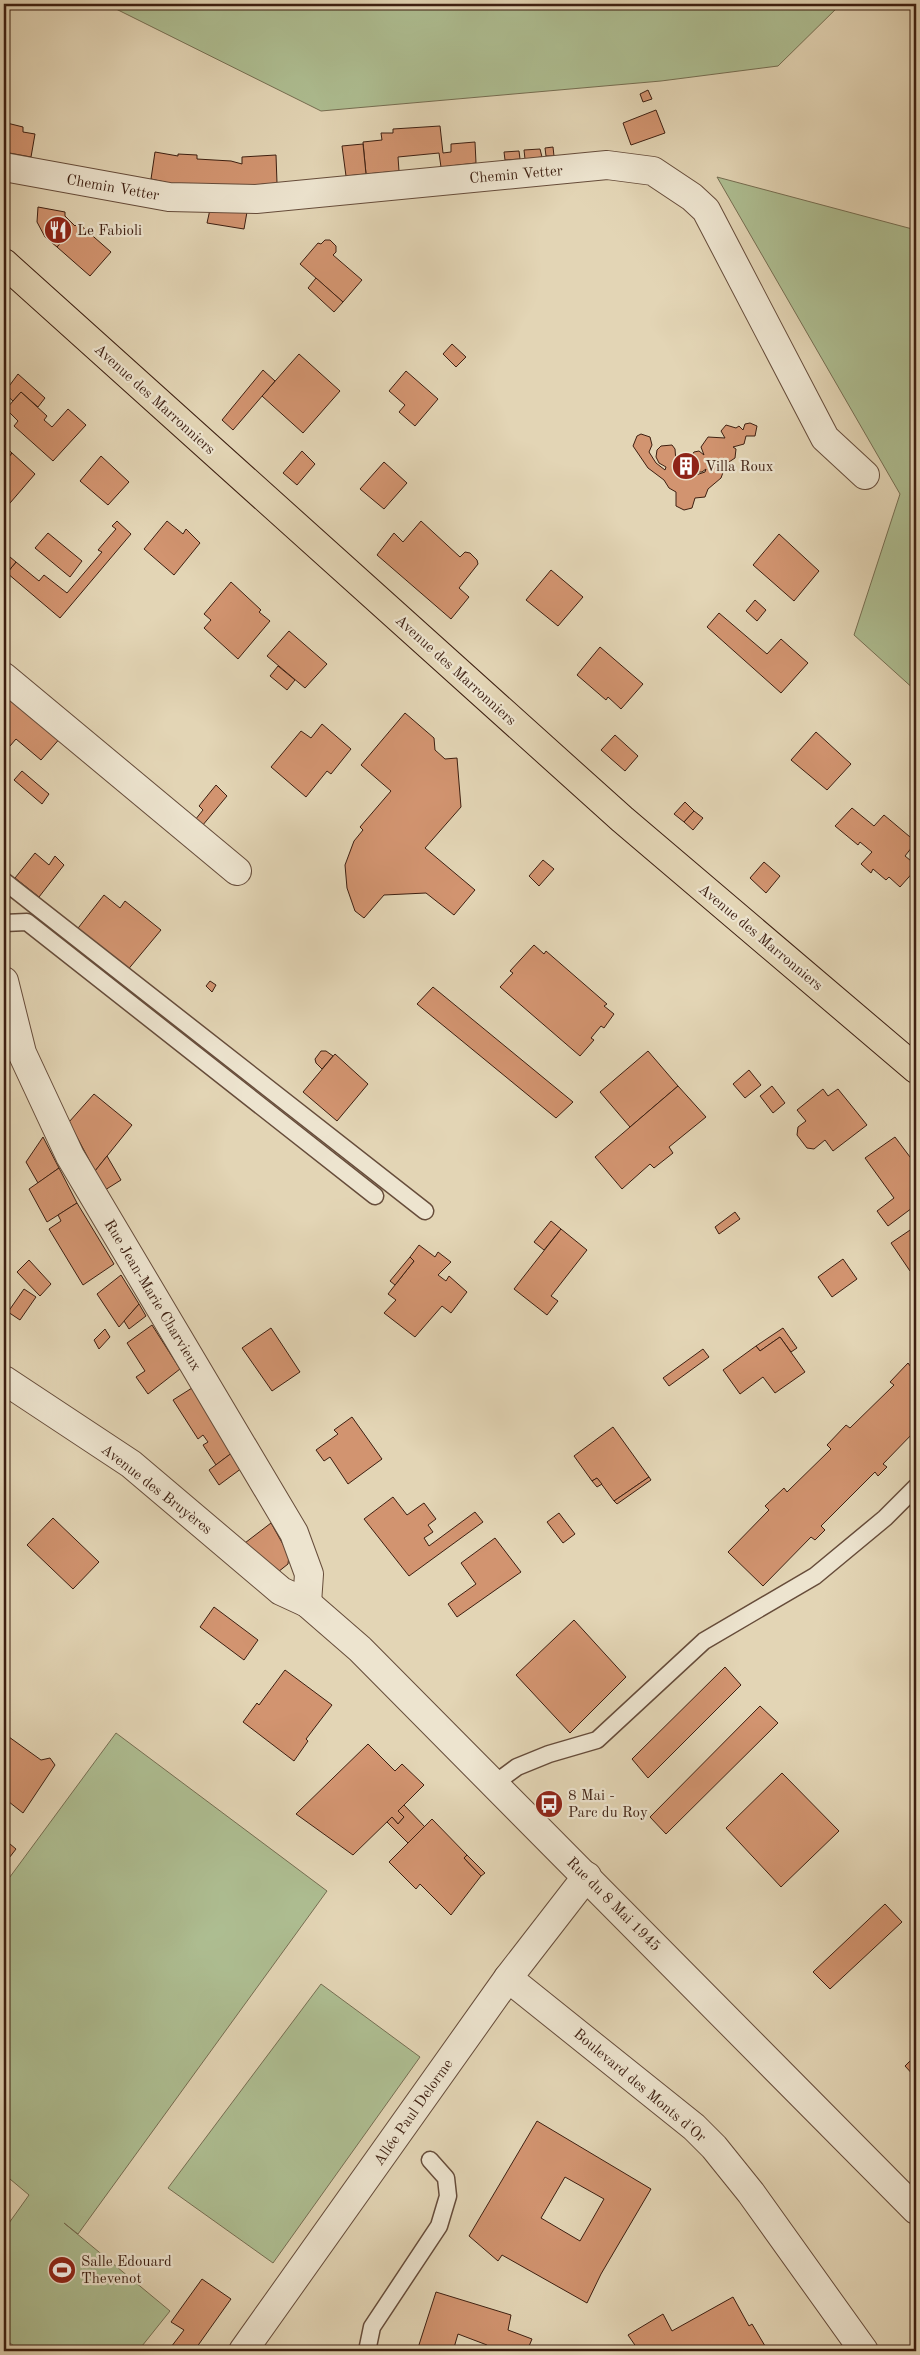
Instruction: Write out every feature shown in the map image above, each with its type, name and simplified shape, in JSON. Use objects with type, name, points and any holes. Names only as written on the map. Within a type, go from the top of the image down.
[{"type":"main road","name":"Avenue des Marronniers","points":[[4,263],[622,819],[916,1069]]},
{"type":"street","name":"Chemin Vetter","points":[[4,167],[169,197],[256,199],[607,165],[652,171],[692,197],[706,210],[825,438],[865,475]]},
{"type":"street","points":[[4,677],[237,871]]},
{"type":"street","name":"Rue Jean-Marie Charvieux","points":[[4,981],[22,1053],[70,1156],[294,1533],[309,1574],[307,1603]]},
{"type":"street","name":"Avenue des Bruyères","points":[[4,1380],[131,1464],[281,1591],[307,1603]]},
{"type":"street","name":"Rue du 8 Mai 1945","points":[[307,1603],[360,1649],[916,2210]]},
{"type":"street","name":"Allée Paul Delorme","points":[[243,2351],[508,1978],[587,1876]]},
{"type":"street","name":"Boulevard des Monts d'Or","points":[[508,1978],[694,2127],[714,2147],[751,2193],[864,2351]]},
{"type":"lane","points":[[4,881],[425,1211]]},
{"type":"lane","points":[[4,923],[27,922],[375,1196]]},
{"type":"lane","points":[[494,1784],[517,1767],[597,1740],[704,1641],[815,1576],[884,1518],[916,1487]]},
{"type":"lane","points":[[367,2351],[372,2326],[439,2226],[448,2196],[446,2178],[430,2160]]},
{"type":"green space","points":[[106,4],[841,4],[778,66],[661,81],[321,111]]},
{"type":"green space","points":[[717,177],[916,230],[916,691],[854,635],[900,494]]},
{"type":"green space","points":[[116,1733],[327,1891],[78,2234],[64,2223],[170,2311],[138,2351],[20,2351],[4,2338],[4,2230],[29,2195],[4,2174],[4,1885]]},
{"type":"green space","points":[[321,1984],[420,2057],[273,2263],[168,2188]]},
{"type":"building","points":[[648,90],[652,99],[643,102],[640,94]]},
{"type":"building","points":[[656,110],[665,133],[631,145],[623,123]]},
{"type":"building","points":[[7,123],[23,127],[23,132],[35,134],[31,157],[4,152],[4,128]]},
{"type":"building","points":[[440,126],[443,153],[451,152],[451,144],[475,142],[476,163],[441,167],[439,153],[398,157],[399,171],[366,174],[363,142],[382,140],[381,133],[393,133],[393,129]]},
{"type":"building","points":[[363,144],[366,174],[346,176],[342,146]]},
{"type":"building","points":[[553,147],[554,156],[546,156],[545,148]]},
{"type":"building","points":[[540,149],[542,157],[525,159],[524,150]]},
{"type":"building","points":[[519,151],[520,159],[505,160],[504,152]]},
{"type":"building","points":[[155,152],[178,156],[178,154],[197,155],[197,159],[231,161],[242,164],[242,157],[276,155],[277,183],[244,186],[173,184],[151,179]]},
{"type":"building","points":[[211,205],[247,212],[244,229],[207,223]]},
{"type":"building","points":[[38,207],[65,212],[65,216],[75,226],[78,223],[111,252],[90,276],[57,247],[63,240],[52,230],[45,237],[37,222]]},
{"type":"building","points":[[52,230],[63,240],[57,247],[45,237]]},
{"type":"building","points":[[325,240],[330,240],[336,246],[336,252],[333,255],[362,280],[343,302],[300,264],[318,243],[321,244]]},
{"type":"building","points":[[316,278],[343,302],[334,312],[308,288]]},
{"type":"building","points":[[452,344],[466,357],[456,367],[443,354]]},
{"type":"building","points":[[299,354],[340,391],[303,433],[262,396]]},
{"type":"building","points":[[263,370],[275,381],[233,430],[222,420]]},
{"type":"building","points":[[406,371],[438,399],[415,426],[399,412],[405,405],[389,391]]},
{"type":"building","points":[[18,374],[45,398],[38,407],[21,392],[13,401],[4,393]]},
{"type":"building","points":[[21,392],[47,416],[44,420],[52,427],[68,409],[86,425],[53,461],[14,426],[18,421],[6,409]]},
{"type":"building","name":"Villa Roux","points":[[750,423],[757,426],[755,436],[746,436],[744,444],[733,447],[736,449],[735,458],[726,464],[721,478],[708,489],[705,497],[695,498],[692,508],[684,510],[676,506],[676,492],[669,488],[664,480],[648,468],[633,446],[637,436],[641,434],[650,437],[652,445],[649,452],[656,463],[665,470],[666,467],[659,463],[656,457],[657,450],[661,446],[672,445],[675,449],[676,462],[686,463],[694,452],[699,451],[704,455],[701,447],[708,437],[725,438],[721,431],[726,425],[736,428],[739,426],[743,430],[745,424]],"holes":[[[706,469],[705,472],[693,476],[694,472],[702,472]]]},
{"type":"building","points":[[8,449],[12,453],[4,464],[4,454]]},
{"type":"building","points":[[302,451],[315,464],[297,485],[283,473]]},
{"type":"building","points":[[12,453],[35,474],[4,510],[4,464]]},
{"type":"building","points":[[101,456],[129,482],[108,505],[80,481]]},
{"type":"building","points":[[384,462],[407,483],[384,509],[360,489]]},
{"type":"building","points":[[117,521],[131,534],[60,618],[7,573],[16,562],[39,581],[44,575],[67,593],[102,552],[98,550],[116,529],[112,526]]},
{"type":"building","points":[[167,521],[183,534],[186,529],[200,543],[174,575],[144,549]]},
{"type":"building","points":[[421,521],[460,557],[465,552],[470,553],[477,560],[478,564],[459,588],[469,597],[451,619],[377,555],[394,533],[403,542]]},
{"type":"building","points":[[48,533],[82,561],[70,577],[35,548]]},
{"type":"building","points":[[779,534],[819,571],[794,601],[753,565]]},
{"type":"building","points":[[4,552],[16,562],[7,573],[4,571]]},
{"type":"building","points":[[551,570],[583,597],[558,626],[526,600]]},
{"type":"building","points":[[231,582],[270,621],[238,659],[204,628],[211,620],[204,614]]},
{"type":"building","points":[[755,600],[766,610],[757,621],[746,611]]},
{"type":"building","points":[[719,613],[767,654],[781,639],[808,663],[781,693],[707,627]]},
{"type":"building","points":[[289,631],[327,664],[305,688],[267,656]]},
{"type":"building","points":[[600,647],[643,684],[621,709],[608,697],[606,700],[577,675]]},
{"type":"building","points":[[278,666],[295,680],[287,690],[270,676]]},
{"type":"building","points":[[4,692],[62,736],[41,760],[16,739],[10,746],[4,741]]},
{"type":"building","points":[[405,713],[434,738],[435,750],[445,759],[457,758],[461,807],[425,848],[475,890],[454,915],[426,893],[384,895],[364,918],[355,911],[347,888],[345,865],[354,841],[363,830],[360,827],[391,791],[361,765]]},
{"type":"building","points":[[322,724],[351,749],[331,774],[327,771],[306,797],[271,767],[301,731],[311,738]]},
{"type":"building","points":[[816,732],[851,764],[827,790],[791,760]]},
{"type":"building","points":[[615,735],[638,756],[625,771],[601,750]]},
{"type":"building","points":[[22,771],[49,794],[42,804],[14,780]]},
{"type":"building","points":[[216,785],[227,796],[202,826],[195,820],[203,810],[199,806]]},
{"type":"building","points":[[685,802],[694,811],[684,822],[674,814]]},
{"type":"building","points":[[852,808],[874,826],[884,815],[916,842],[905,856],[916,865],[916,869],[900,887],[889,877],[886,880],[873,869],[871,873],[861,864],[872,852],[860,842],[858,845],[835,826]]},
{"type":"building","points":[[694,811],[703,818],[693,830],[684,822]]},
{"type":"building","points":[[35,853],[49,865],[55,856],[64,865],[39,897],[15,878]]},
{"type":"building","points":[[543,860],[554,869],[539,886],[529,876]]},
{"type":"building","points":[[764,862],[780,876],[766,893],[750,878]]},
{"type":"building","points":[[104,895],[120,908],[125,901],[161,930],[126,972],[75,932]]},
{"type":"building","points":[[534,945],[544,954],[546,951],[607,1004],[604,1006],[614,1014],[604,1028],[601,1026],[591,1038],[594,1040],[580,1056],[500,987],[513,973],[510,971]]},
{"type":"building","points":[[210,981],[216,985],[212,992],[206,986]]},
{"type":"building","points":[[433,987],[573,1102],[556,1118],[417,1004]]},
{"type":"building","points":[[321,1051],[326,1051],[333,1056],[322,1069],[315,1059]]},
{"type":"building","points":[[648,1051],[678,1086],[630,1127],[600,1092]]},
{"type":"building","points":[[335,1054],[368,1084],[337,1121],[303,1092]]},
{"type":"building","points":[[749,1070],[761,1085],[745,1098],[733,1084]]},
{"type":"building","points":[[678,1086],[706,1117],[669,1147],[673,1153],[654,1168],[650,1164],[622,1189],[595,1157]]},
{"type":"building","points":[[772,1086],[785,1103],[773,1113],[760,1096]]},
{"type":"building","points":[[823,1089],[828,1096],[838,1089],[867,1125],[833,1151],[825,1140],[814,1149],[807,1148],[797,1135],[798,1127],[806,1121],[797,1110]]},
{"type":"building","points":[[94,1094],[132,1125],[95,1171],[69,1122]]},
{"type":"building","points":[[43,1137],[59,1168],[38,1183],[26,1162]]},
{"type":"building","points":[[895,1137],[916,1165],[916,1205],[888,1226],[877,1211],[894,1198],[865,1158]]},
{"type":"building","points":[[107,1156],[121,1180],[105,1190],[95,1171]]},
{"type":"building","points":[[59,1168],[77,1203],[47,1222],[29,1189]]},
{"type":"building","points":[[4,1198],[9,1201],[4,1210]]},
{"type":"building","points":[[77,1203],[114,1264],[83,1285],[49,1229],[61,1221],[58,1215]]},
{"type":"building","points":[[735,1212],[740,1219],[719,1234],[715,1227]]},
{"type":"building","points":[[551,1221],[561,1229],[544,1250],[534,1242]]},
{"type":"building","points":[[916,1226],[916,1267],[910,1271],[891,1243]]},
{"type":"building","points":[[561,1229],[587,1250],[551,1296],[558,1301],[547,1315],[514,1289]]},
{"type":"building","points":[[419,1245],[435,1257],[438,1252],[451,1262],[438,1275],[446,1281],[449,1276],[467,1292],[451,1313],[442,1306],[415,1337],[384,1313],[396,1300],[388,1294],[414,1261],[410,1257]]},
{"type":"building","points":[[410,1257],[414,1261],[395,1285],[390,1281]]},
{"type":"building","points":[[843,1259],[857,1279],[832,1297],[818,1277]]},
{"type":"building","points":[[29,1260],[51,1284],[40,1296],[17,1272]]},
{"type":"building","points":[[121,1275],[139,1304],[119,1327],[97,1294]]},
{"type":"building","points":[[24,1289],[36,1297],[20,1320],[8,1312]]},
{"type":"building","points":[[139,1304],[146,1316],[129,1329],[124,1321]]},
{"type":"building","points":[[152,1325],[180,1369],[148,1394],[136,1377],[145,1371],[127,1343]]},
{"type":"building","points":[[271,1328],[300,1372],[272,1391],[242,1348]]},
{"type":"building","points":[[783,1328],[797,1348],[791,1352],[780,1337],[760,1351],[756,1346]]},
{"type":"building","points":[[105,1329],[110,1337],[99,1349],[94,1340]]},
{"type":"building","points":[[780,1337],[805,1372],[775,1393],[763,1377],[740,1394],[723,1370],[756,1346],[760,1351]]},
{"type":"building","points":[[703,1349],[709,1357],[669,1386],[663,1378]]},
{"type":"building","points":[[916,1362],[916,1430],[883,1464],[887,1467],[878,1476],[875,1472],[821,1526],[825,1530],[815,1540],[811,1537],[763,1586],[728,1552],[769,1510],[765,1506],[784,1488],[787,1492],[831,1449],[827,1445],[846,1425],[850,1428],[894,1385],[890,1382],[908,1363],[911,1367]]},
{"type":"building","points":[[192,1388],[233,1452],[216,1465],[203,1445],[208,1442],[203,1435],[198,1439],[173,1400]]},
{"type":"building","points":[[352,1417],[382,1459],[348,1484],[330,1457],[324,1461],[316,1450],[338,1434],[334,1430]]},
{"type":"building","points":[[613,1427],[649,1477],[614,1501],[597,1478],[592,1481],[574,1456]]},
{"type":"building","points":[[233,1452],[242,1468],[219,1485],[209,1470]]},
{"type":"building","points":[[649,1477],[651,1480],[617,1504],[614,1501]]},
{"type":"building","points":[[597,1478],[602,1484],[597,1487],[592,1481]]},
{"type":"building","points":[[393,1497],[407,1515],[424,1503],[436,1519],[428,1525],[433,1532],[424,1538],[429,1546],[475,1512],[483,1522],[409,1576],[364,1519]]},
{"type":"building","points":[[559,1513],[575,1534],[563,1543],[547,1522]]},
{"type":"building","points":[[53,1518],[99,1562],[73,1589],[27,1545]]},
{"type":"building","points":[[271,1523],[289,1555],[288,1564],[278,1572],[241,1546]]},
{"type":"building","points":[[495,1538],[521,1572],[457,1617],[448,1604],[476,1584],[461,1563]]},
{"type":"building","points":[[214,1607],[258,1640],[244,1660],[200,1627]]},
{"type":"building","points":[[574,1620],[626,1677],[570,1733],[516,1675]]},
{"type":"building","points":[[725,1667],[741,1685],[648,1778],[632,1759]]},
{"type":"building","points":[[285,1670],[332,1705],[306,1739],[308,1741],[294,1761],[243,1722],[257,1703],[259,1705]]},
{"type":"building","points":[[760,1706],[778,1723],[666,1834],[650,1817]]},
{"type":"building","points":[[9,1737],[41,1760],[50,1758],[55,1765],[23,1813],[4,1798],[4,1745]]},
{"type":"building","points":[[368,1744],[395,1771],[402,1764],[424,1785],[398,1811],[404,1817],[398,1824],[392,1817],[353,1855],[296,1814]]},
{"type":"building","points":[[782,1773],[839,1831],[781,1887],[726,1828]]},
{"type":"building","points":[[404,1805],[425,1827],[408,1843],[387,1822],[392,1817],[398,1824],[404,1817],[398,1811]]},
{"type":"building","points":[[432,1819],[467,1855],[464,1858],[481,1876],[451,1915],[420,1884],[416,1889],[389,1862]]},
{"type":"building","points":[[4,1839],[16,1849],[6,1862],[4,1861]]},
{"type":"building","points":[[467,1855],[485,1873],[481,1876],[464,1858]]},
{"type":"building","points":[[885,1904],[902,1922],[830,1989],[813,1972]]},
{"type":"building","points":[[916,2055],[916,2078],[905,2066]]},
{"type":"building","points":[[537,2121],[651,2189],[601,2274],[587,2303],[502,2255],[498,2261],[469,2236]],"holes":[[[565,2177],[604,2199],[580,2241],[541,2218]]]},
{"type":"building","points":[[202,2279],[231,2299],[194,2351],[168,2351],[184,2330],[171,2322]]},
{"type":"building","points":[[436,2292],[511,2315],[508,2330],[532,2339],[527,2351],[486,2351],[487,2345],[458,2334],[453,2351],[417,2351]]},
{"type":"building","points":[[733,2297],[749,2326],[752,2324],[768,2351],[639,2351],[628,2335],[663,2314],[672,2331]]},
{"type":"place","name":"Le Fabioli","points":[[58,230]]},
{"type":"place","name":"Villa Roux","points":[[686,466]]},
{"type":"place","name":"8 Mai - Parc du Roy","points":[[549,1804]]},
{"type":"place","name":"Salle Edouard Thevenot","points":[[62,2270]]}]
